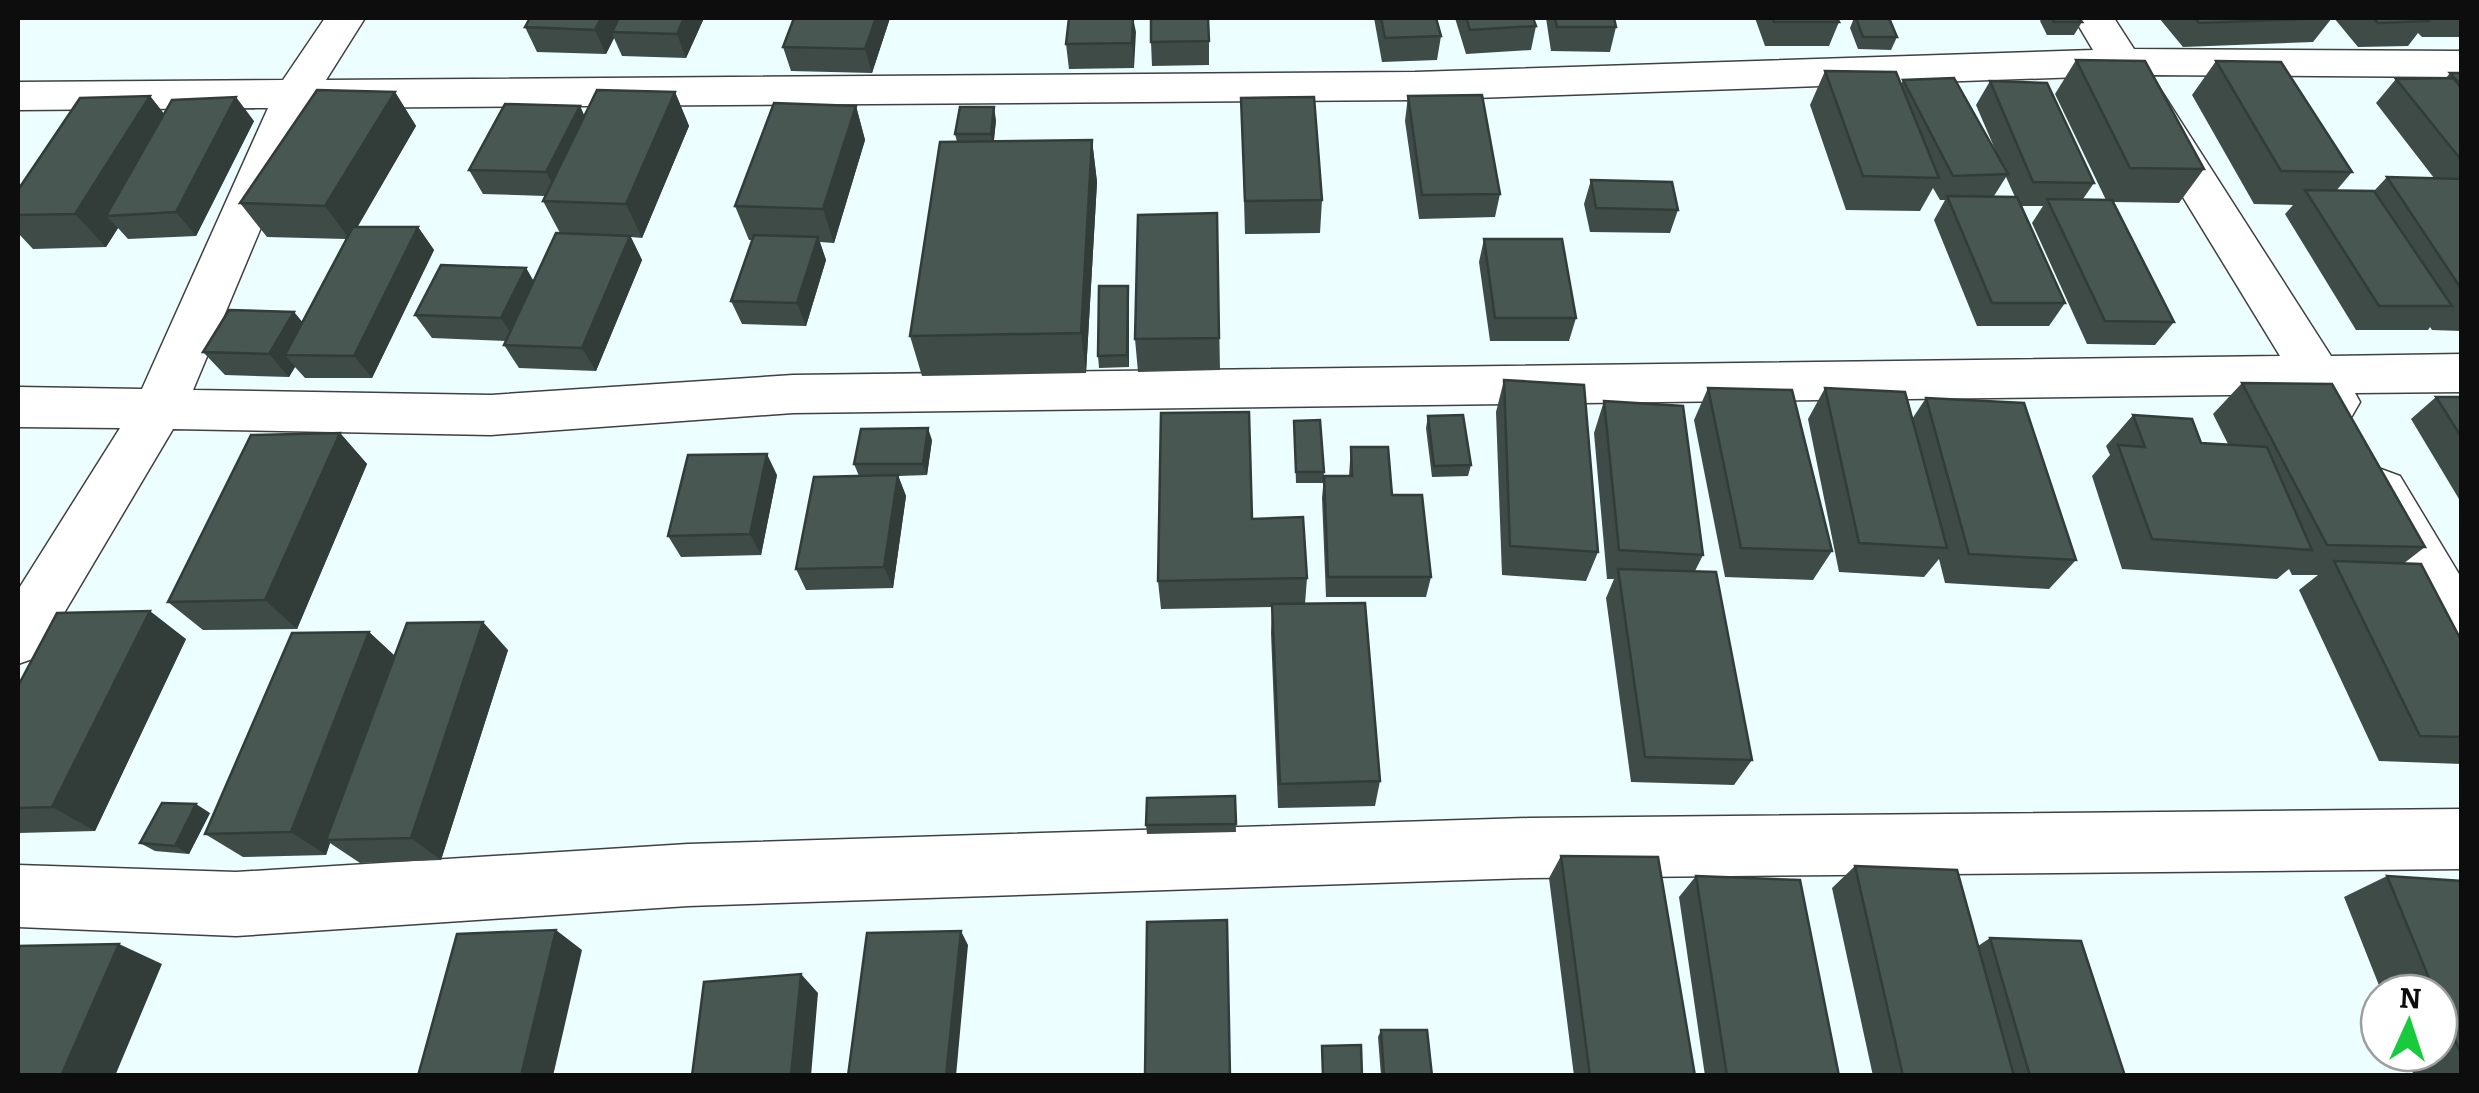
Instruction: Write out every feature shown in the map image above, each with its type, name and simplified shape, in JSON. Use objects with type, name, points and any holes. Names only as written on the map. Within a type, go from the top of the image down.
[{"type":"street","points":[[18,638],[160,406],[295,95],[345,18]]},
{"type":"street","points":[[2094,18],[2319,374],[2462,631]]},
{"type":"street","points":[[18,96],[1415,86],[2124,62],[2462,64]]},
{"type":"street","points":[[18,407],[138,410],[160,406],[491,415],[814,393],[2462,373]]},
{"type":"street","points":[[18,896],[236,904],[688,875],[1509,849],[2462,839]]},
{"type":"building","points":[[530,18],[601,18],[595,30],[525,27]]},
{"type":"building","points":[[619,18],[684,18],[677,34],[612,32]]},
{"type":"building","points":[[794,18],[876,18],[865,49],[783,47]]},
{"type":"building","points":[[1069,18],[1133,18],[1132,43],[1066,44]]},
{"type":"building","points":[[1151,18],[1208,18],[1209,41],[1151,42]]},
{"type":"building","points":[[1381,18],[1436,18],[1441,36],[1385,38]]},
{"type":"building","points":[[1466,18],[1533,18],[1536,26],[1470,30]]},
{"type":"building","points":[[1555,18],[1614,18],[1616,27],[1557,27]]},
{"type":"building","points":[[1773,18],[1837,18],[1839,22],[1774,22]]},
{"type":"building","points":[[1856,18],[1889,18],[1897,37],[1863,37]]},
{"type":"building","points":[[2052,18],[2079,18],[2082,22],[2054,22]]},
{"type":"building","points":[[2195,18],[2326,18],[2199,23]]},
{"type":"building","points":[[2373,18],[2424,18],[2428,21],[2378,23]]},
{"type":"building","points":[[2076,60],[2145,61],[2204,169],[2130,168]]},
{"type":"building","points":[[2216,61],[2281,62],[2352,172],[2281,171]]},
{"type":"building","points":[[1825,71],[1896,72],[1939,178],[1863,176]]},
{"type":"building","points":[[2450,73],[2462,73],[2462,86]]},
{"type":"building","points":[[1954,78],[2008,174],[1953,176],[1903,80]]},
{"type":"building","points":[[2453,78],[2462,89],[2462,161],[2396,79]]},
{"type":"building","points":[[1990,81],[2047,83],[2094,183],[2033,182]]},
{"type":"building","points":[[317,90],[395,92],[325,206],[240,203]]},
{"type":"building","points":[[597,90],[675,92],[626,204],[543,201]]},
{"type":"building","points":[[1482,95],[1500,194],[1422,195],[1408,96]]},
{"type":"building","points":[[150,96],[75,214],[18,215],[18,190],[80,98]]},
{"type":"building","points":[[236,97],[176,212],[106,216],[172,100]]},
{"type":"building","points":[[1314,97],[1322,200],[1245,201],[1241,98]]},
{"type":"building","points":[[774,103],[856,106],[823,209],[735,206]]},
{"type":"building","points":[[505,104],[580,106],[546,172],[469,170]]},
{"type":"building","points":[[960,107],[994,107],[991,134],[955,134]]},
{"type":"building","points":[[1092,140],[1081,333],[910,336],[940,142]]},
{"type":"building","points":[[2387,177],[2462,180],[2462,290]]},
{"type":"building","points":[[1591,180],[1672,182],[1678,210],[1596,208]]},
{"type":"building","points":[[2305,190],[2374,191],[2452,306],[2379,306]]},
{"type":"building","points":[[1947,196],[2017,197],[2065,303],[1992,303]]},
{"type":"building","points":[[2047,199],[2112,200],[2174,322],[2105,321]]},
{"type":"building","points":[[1217,213],[1219,338],[1135,339],[1138,215]]},
{"type":"building","points":[[353,227],[418,227],[354,356],[285,355]]},
{"type":"building","points":[[556,233],[630,236],[582,348],[504,345]]},
{"type":"building","points":[[754,235],[818,237],[797,303],[731,301]]},
{"type":"building","points":[[1484,239],[1562,239],[1576,318],[1495,318]]},
{"type":"building","points":[[441,265],[526,268],[501,318],[415,315]]},
{"type":"building","points":[[1099,286],[1128,286],[1127,355],[1098,356]]},
{"type":"building","points":[[229,310],[294,312],[269,354],[203,352]]},
{"type":"building","points":[[1504,380],[1584,385],[1598,552],[1510,546]]},
{"type":"building","points":[[2242,383],[2332,384],[2425,547],[2327,545]]},
{"type":"building","points":[[1708,388],[1792,390],[1832,551],[1741,548]]},
{"type":"building","points":[[1825,388],[1905,392],[1947,548],[1859,543]]},
{"type":"building","points":[[2436,397],[2462,397],[2462,438]]},
{"type":"building","points":[[1926,398],[2024,403],[2076,560],[1969,554]]},
{"type":"building","points":[[1604,401],[1683,406],[1703,555],[1619,550]]},
{"type":"building","points":[[1249,412],[1252,519],[1303,517],[1307,578],[1158,581],[1161,413]]},
{"type":"building","points":[[1463,415],[1471,465],[1434,466],[1428,416]]},
{"type":"building","points":[[2133,415],[2192,419],[2201,443],[2267,447],[2312,550],[2152,539],[2118,445],[2145,447]]},
{"type":"building","points":[[1320,420],[1324,472],[1296,472],[1294,421]]},
{"type":"building","points":[[928,428],[923,464],[854,464],[861,429]]},
{"type":"building","points":[[340,433],[265,600],[168,602],[251,435]]},
{"type":"building","points":[[1351,447],[1388,447],[1392,495],[1422,495],[1431,577],[1328,577],[1324,476],[1352,476]]},
{"type":"building","points":[[767,454],[750,534],[668,536],[688,455]]},
{"type":"building","points":[[898,475],[884,567],[796,569],[814,477]]},
{"type":"building","points":[[2334,561],[2421,564],[2462,642],[2462,737],[2420,736]]},
{"type":"building","points":[[1618,569],[1716,572],[1752,760],[1645,757]]},
{"type":"building","points":[[1365,603],[1380,781],[1280,784],[1272,604]]},
{"type":"building","points":[[150,611],[52,807],[18,808],[18,686],[57,613]]},
{"type":"building","points":[[483,622],[411,838],[326,840],[407,623]]},
{"type":"building","points":[[369,632],[291,832],[205,834],[292,633]]},
{"type":"building","points":[[1235,796],[1236,824],[1146,825],[1147,798]]},
{"type":"building","points":[[162,803],[196,804],[175,846],[140,843]]},
{"type":"building","points":[[1561,856],[1658,857],[1695,1076],[1590,1076]]},
{"type":"building","points":[[1855,866],[1957,870],[2014,1076],[1903,1076]]},
{"type":"building","points":[[1696,876],[1800,880],[1839,1076],[1727,1076]]},
{"type":"building","points":[[2387,876],[2462,881],[2462,1056],[2459,973],[2427,973]]},
{"type":"building","points":[[1227,920],[1230,1076],[1145,1076],[1147,922]]},
{"type":"building","points":[[556,930],[521,1076],[418,1076],[457,934]]},
{"type":"building","points":[[961,931],[946,1076],[848,1076],[867,933]]},
{"type":"building","points":[[1990,938],[2081,941],[2125,1076],[2030,1076]]},
{"type":"building","points":[[119,944],[61,1076],[18,1076],[18,946]]},
{"type":"building","points":[[801,974],[791,1076],[692,1076],[704,982]]},
{"type":"building","points":[[1381,1030],[1427,1030],[1432,1076],[1384,1076]]},
{"type":"building","points":[[1361,1045],[1362,1076],[1323,1076],[1322,1046]]}]
